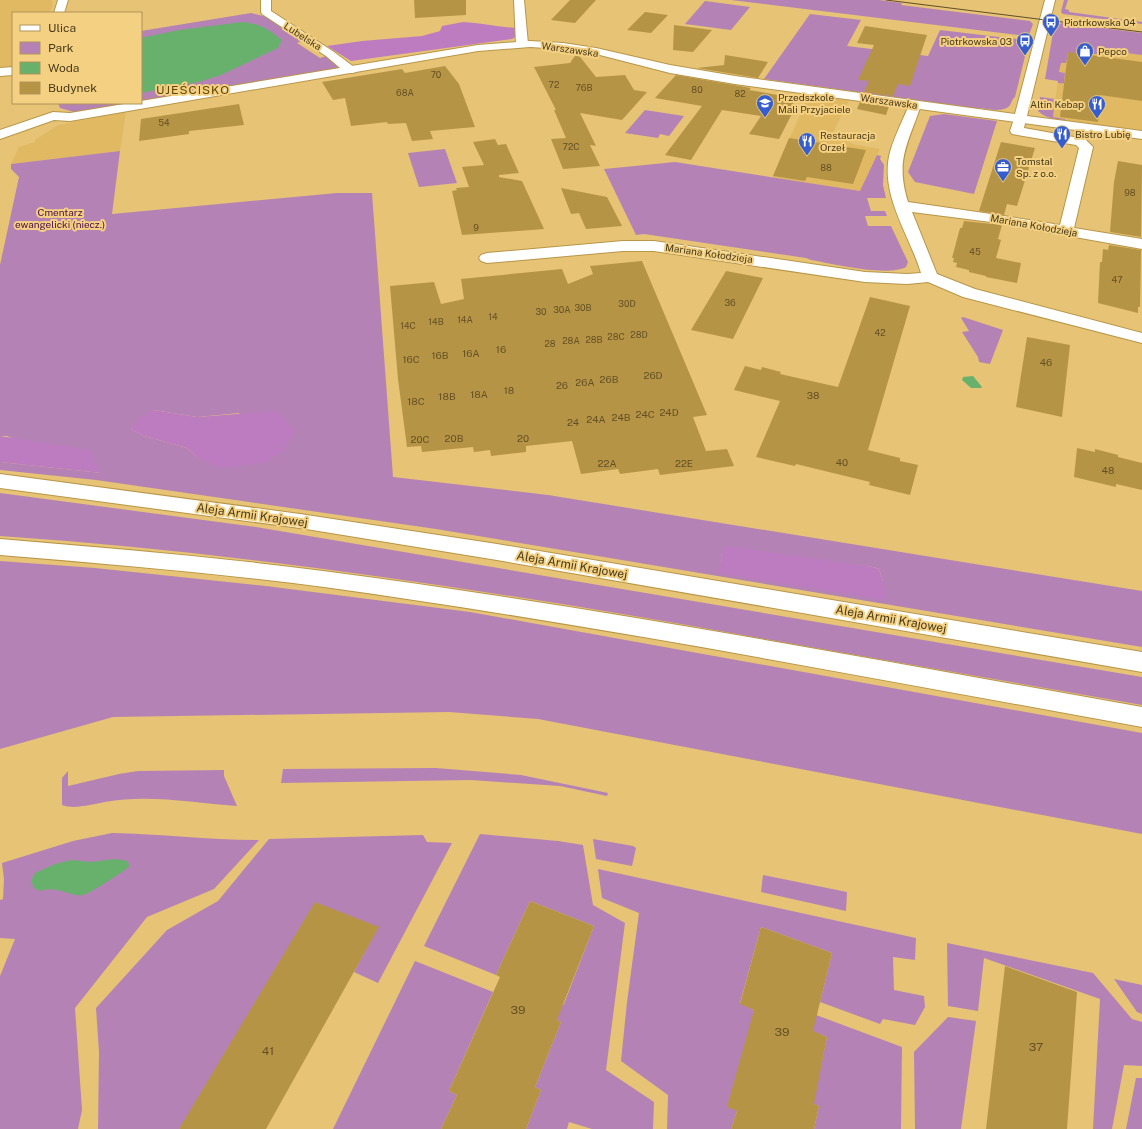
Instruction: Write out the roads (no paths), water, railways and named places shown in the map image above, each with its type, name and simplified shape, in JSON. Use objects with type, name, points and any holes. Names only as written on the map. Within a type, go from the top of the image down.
[{"type":"street","points":[[59,12],[63,0]]},
{"type":"street","name":"Lubelska","points":[[266,0],[266,12],[330,54],[350,70]]},
{"type":"street","points":[[518,0],[521,13],[522,44]]},
{"type":"street","points":[[1050,0],[1017,131],[1080,142],[1086,147],[1066,231]]},
{"type":"street","name":"Warszawska","points":[[0,135],[54,116],[70,117],[478,48],[522,44],[579,48],[688,73],[1142,136]]},
{"type":"street","points":[[0,72],[12,70]]},
{"type":"street","points":[[50,104],[50,112],[54,116]]},
{"type":"street","points":[[916,105],[895,162],[894,170],[903,206],[926,261],[930,277]]},
{"type":"street","points":[[0,140],[0,146]]},
{"type":"street","name":"Mariana Kołodzieja","points":[[903,206],[938,210],[1142,244]]},
{"type":"street","name":"Mariana Kołodzieja","points":[[487,258],[623,246],[654,246],[865,277],[907,279],[930,277],[969,293],[1142,338]]},
{"type":"street","name":"Aleja Armii Krajowej","points":[[0,481],[300,521],[496,552],[1142,662]]},
{"type":"street","points":[[0,547],[194,564],[321,579],[478,602],[670,634],[1142,717]]},
{"type":"water","points":[[242,22],[264,27],[282,40],[278,48],[221,75],[199,82],[142,93],[142,38],[179,30]]},
{"type":"water","points":[[973,376],[982,387],[981,388],[971,388],[962,380],[963,377]]},
{"type":"water","points":[[114,859],[128,861],[129,867],[99,887],[83,895],[52,889],[40,891],[34,888],[31,881],[35,873],[55,864],[71,860],[91,862]]},
{"type":"tram line","points":[[886,0],[1142,32]]},
{"type":"place","name":"Piotrkowska 04","points":[[1051,37]]},
{"type":"place","name":"Piotrkowska 03","points":[[1025,56]]},
{"type":"place","name":"Pepco","points":[[1085,66]]},
{"type":"place","name":"Przedszkole Mali Przyjaciele","points":[[765,118]]},
{"type":"place","name":"Altin Kebap","points":[[1097,119]]},
{"type":"place","name":"Bistro Lubię","points":[[1062,149]]},
{"type":"place","name":"Restauracja Orzeł","points":[[807,156]]},
{"type":"place","name":"Tomstal Sp. z o.o.","points":[[1003,182]]},
{"type":"district","name":"UJEŚCISKO","points":[[193,90]]},
{"type":"park label","name":"Cmentarz ewangelicki (niecz.)","points":[[60,218]]}]
